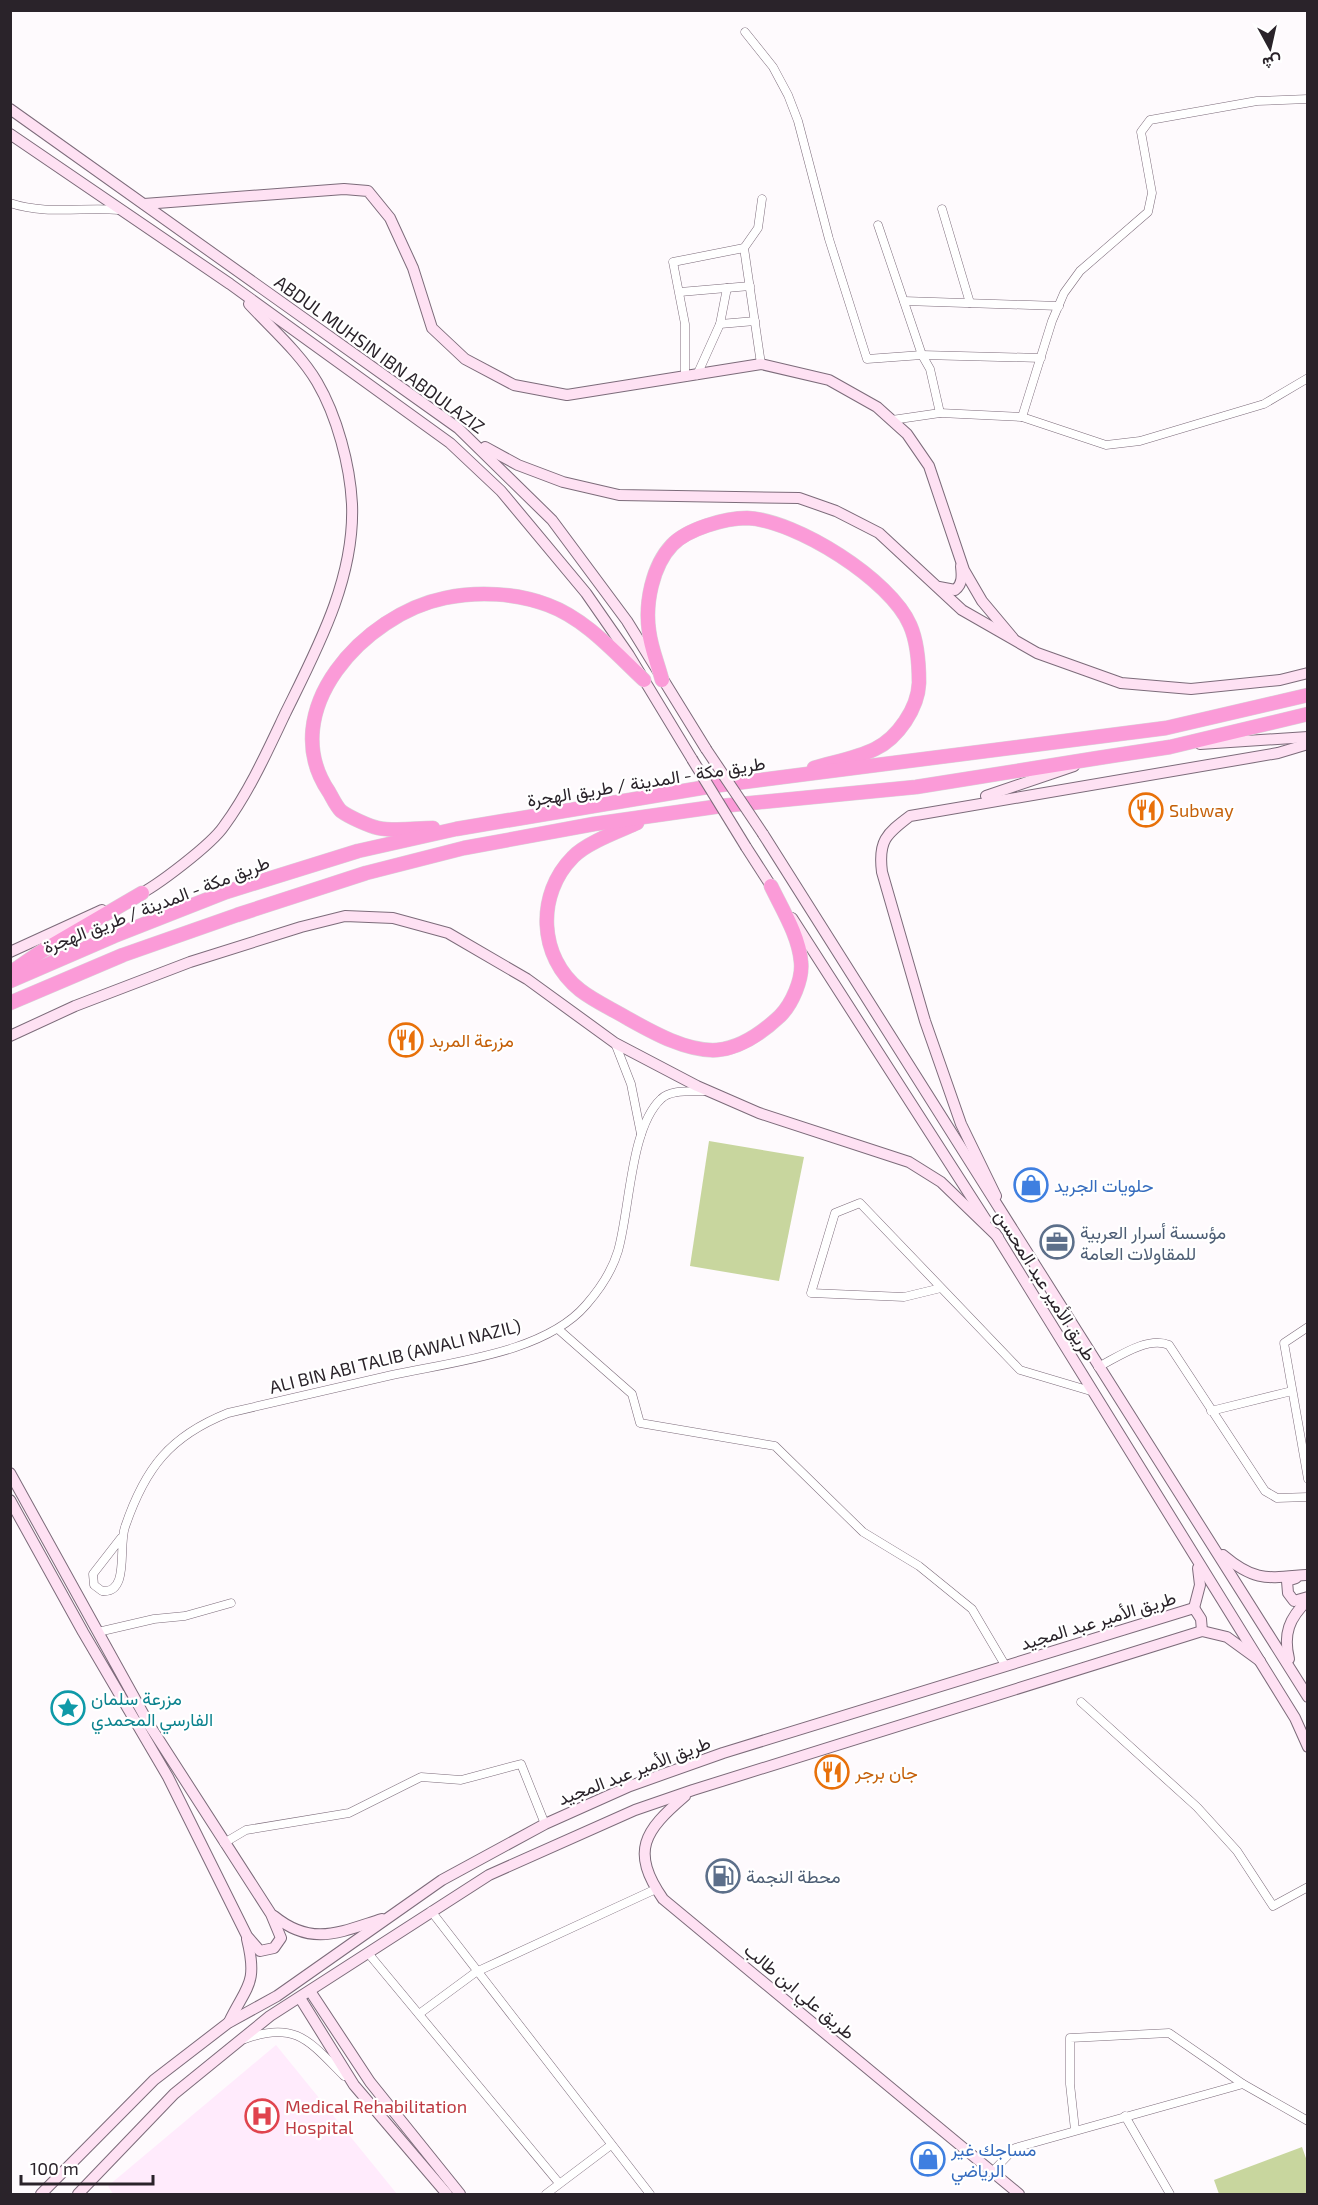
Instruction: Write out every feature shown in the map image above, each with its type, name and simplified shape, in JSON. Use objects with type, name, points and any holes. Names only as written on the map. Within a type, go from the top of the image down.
[{"type":"highway","points":[[662,680],[649,631],[649,595],[659,567],[672,545],[714,524],[749,518],[789,528],[838,553],[892,598],[910,624],[919,665],[916,702],[900,729],[876,748],[781,779]]},
{"type":"highway","points":[[456,829],[378,828],[342,811],[320,778],[312,753],[313,722],[321,693],[348,657],[375,630],[404,612],[444,598],[492,593],[548,605],[590,629],[644,680]]},
{"type":"highway","name":"طريق مكة - المدينة / طريق الهجرة","points":[[10,981],[114,936],[226,892],[358,851],[456,829],[713,786],[1166,728],[1308,695]]},
{"type":"highway","points":[[1098,758],[1170,747],[1308,714]]},
{"type":"highway","name":"طريق مكة - المدينة / طريق الهجرة","points":[[10,1003],[123,955],[366,873],[464,848],[654,815],[721,806],[916,787],[1098,758]]},
{"type":"highway","points":[[654,815],[613,833],[573,856],[549,893],[547,937],[562,968],[579,990],[650,1031],[692,1046],[716,1050],[740,1043],[766,1029],[787,1008],[797,987],[802,963],[796,939],[771,886]]},
{"type":"highway","points":[[10,973],[39,953],[142,893]]},
{"type":"main road","name":"ABDUL MUHSIN IBN ABDULAZIZ","points":[[10,109],[469,438],[552,520],[610,595],[706,749]]},
{"type":"main road","name":"ABDUL MUHSIN IBN ABDULAZIZ","points":[[10,134],[230,284],[450,443],[501,490],[586,593],[644,680],[746,847]]},
{"type":"main road","points":[[144,204],[344,189],[368,191],[390,218],[413,268],[432,328],[465,359],[514,385],[567,395],[761,364],[829,380],[877,407],[907,434],[929,466],[962,565],[982,601],[1013,638]]},
{"type":"main road","points":[[10,952],[142,893],[180,866],[223,828],[253,778],[311,661],[340,590],[349,539],[352,504],[346,466],[335,424],[317,382],[281,338],[230,284]]},
{"type":"main road","points":[[469,438],[518,465],[540,474],[563,482],[619,495],[800,498],[836,511],[879,532],[962,610],[1037,653],[1121,683],[1191,689],[1280,680],[1308,673]]},
{"type":"main road","points":[[939,587],[955,590],[959,587],[962,565]]},
{"type":"main road","points":[[1170,747],[1308,737]]},
{"type":"main road","points":[[1010,1226],[961,1124],[925,1021],[882,872],[880,854],[883,841],[892,830],[910,816],[1278,753],[1308,744]]},
{"type":"main road","name":"طريق الأمير عبد المحسن","points":[[706,749],[857,981],[964,1156],[1308,1697]]},
{"type":"main road","points":[[946,809],[1098,758]]},
{"type":"main road","name":"طريق الأمير عبد المحسن","points":[[746,847],[998,1237],[1295,1718],[1308,1747]]},
{"type":"main road","points":[[10,1036],[75,1005],[190,962],[345,916],[393,918],[448,933],[527,979],[615,1044],[709,1091],[759,1113],[909,1162],[941,1182],[998,1237]]},
{"type":"main road","points":[[10,1473],[150,1725],[271,1914],[281,1938],[274,1948],[260,1951],[247,1936],[168,1777],[82,1632],[10,1500]]},
{"type":"main road","points":[[1215,1549],[1240,1569],[1256,1577],[1307,1575]]},
{"type":"main road","points":[[1194,1608],[1200,1585],[1197,1562]]},
{"type":"main road","points":[[1307,1575],[1287,1581],[1288,1593],[1294,1601],[1308,1599]]},
{"type":"main road","points":[[1291,1668],[1285,1645],[1286,1632],[1291,1618],[1308,1599]]},
{"type":"main road","name":"طريق الأمير عبد المجيد","points":[[41,2194],[154,2080],[228,2023],[277,1996],[367,1935],[388,1917],[442,1880],[545,1824],[630,1786],[723,1753],[1194,1608],[1201,1619],[1202,1631]]},
{"type":"main road","points":[[78,2194],[174,2094],[235,2043],[270,2016],[489,1875],[635,1810],[693,1790],[1202,1631],[1227,1637],[1260,1661]]},
{"type":"main road","name":"طريق علي ابن طالب","points":[[693,1790],[662,1815],[647,1834],[642,1856],[648,1878],[656,1889],[670,1905],[1019,2194]]},
{"type":"main road","points":[[271,1914],[295,1931],[321,1936],[388,1917]]},
{"type":"main road","points":[[228,2023],[252,1980],[253,1967],[247,1936]]},
{"type":"main road","points":[[310,1991],[370,2082],[460,2194]]},
{"type":"main road","points":[[300,1998],[354,2085],[447,2194]]},
{"type":"street","points":[[745,32],[773,67],[788,95],[798,121],[829,239],[867,359],[922,355],[1041,358]]},
{"type":"street","points":[[1022,417],[1064,293],[1080,271],[1148,212],[1152,192],[1141,132],[1150,120],[1257,101],[1308,99]]},
{"type":"street","points":[[761,364],[744,248],[758,228],[762,198]]},
{"type":"street","points":[[10,203],[46,210],[90,207],[125,211]]},
{"type":"street","points":[[942,209],[970,303]]},
{"type":"street","points":[[878,225],[922,355],[930,369],[940,413]]},
{"type":"street","points":[[685,377],[687,350],[674,261],[744,248]]},
{"type":"street","points":[[680,292],[750,286]]},
{"type":"street","points":[[697,375],[720,324],[727,288]]},
{"type":"street","points":[[904,301],[1059,306]]},
{"type":"street","points":[[720,324],[755,321]]},
{"type":"street","points":[[892,420],[940,413],[1022,417],[1106,445],[1119,445],[1140,441],[1264,404],[1308,378]]},
{"type":"street","points":[[615,1044],[631,1084],[641,1135]]},
{"type":"street","points":[[641,1135],[662,1098],[674,1093],[709,1091]]},
{"type":"street","name":"ALI BIN ABI TALIB (AWALI NAZIL)","points":[[121,1538],[120,1581],[113,1590],[102,1592],[94,1585],[93,1574],[121,1538],[136,1497],[151,1470],[176,1440],[199,1424],[228,1413],[512,1348],[558,1329],[584,1307],[604,1281],[618,1251],[641,1135]]},
{"type":"street","points":[[941,1288],[904,1297],[811,1293],[835,1212],[860,1203],[1020,1370],[1094,1392]]},
{"type":"street","points":[[1308,1327],[1284,1343],[1308,1479]]},
{"type":"street","points":[[558,1329],[632,1394],[640,1423],[775,1446],[863,1532],[919,1566],[972,1609],[1005,1665]]},
{"type":"street","points":[[1098,1367],[1145,1345],[1164,1343],[1175,1354],[1210,1411],[1265,1491],[1277,1498],[1308,1497]]},
{"type":"street","points":[[1210,1411],[1292,1390]]},
{"type":"street","points":[[98,1632],[154,1619],[185,1616],[231,1603]]},
{"type":"street","points":[[1081,1702],[1197,1807],[1237,1851],[1273,1906],[1308,1887]]},
{"type":"street","points":[[224,1843],[246,1830],[349,1813],[421,1777],[461,1780],[521,1764],[545,1824]]},
{"type":"street","points":[[419,2014],[476,1972],[656,1889]]},
{"type":"street","points":[[431,1911],[650,2194]]},
{"type":"street","points":[[368,1953],[559,2183]]},
{"type":"street","points":[[235,2043],[259,2034],[290,2031],[318,2050],[354,2085]]},
{"type":"street","points":[[1076,2130],[1070,2085],[1070,2038],[1169,2033],[1243,2084],[1308,2121]]},
{"type":"street","points":[[992,2172],[1015,2148],[1243,2084]]},
{"type":"street","points":[[1125,2116],[1170,2194]]},
{"type":"street","points":[[546,2194],[611,2145]]},
{"type":"shaded area","name":"Medical Rehabilitation Hospital","points":[[276,2045],[397,2194],[113,2194],[108,2186]]},
{"type":"green space","points":[[709,1141],[804,1157],[779,1281],[690,1266]]},
{"type":"green space","points":[[1302,2147],[1307,2161],[1307,2194],[1219,2194],[1214,2180]]},
{"type":"place","name":"Subway","points":[[1146,810]]},
{"type":"place","name":"مزرعة المربد","points":[[406,1040]]},
{"type":"place","name":"حلويات الجريد","points":[[1031,1185]]},
{"type":"place","name":"مؤسسة أسرار العربية للمقاولات العامة","points":[[1057,1242]]},
{"type":"place","name":"مزرعة سلمان الفارسي المحمدي","points":[[68,1708]]},
{"type":"place","name":"جان برجر","points":[[832,1772]]},
{"type":"place","name":"محطة النجمة","points":[[723,1876]]},
{"type":"place","name":"Medical Rehabilitation Hospital","points":[[262,2116]]},
{"type":"place","name":"مساجك غير الرياضي","points":[[928,2159]]}]
